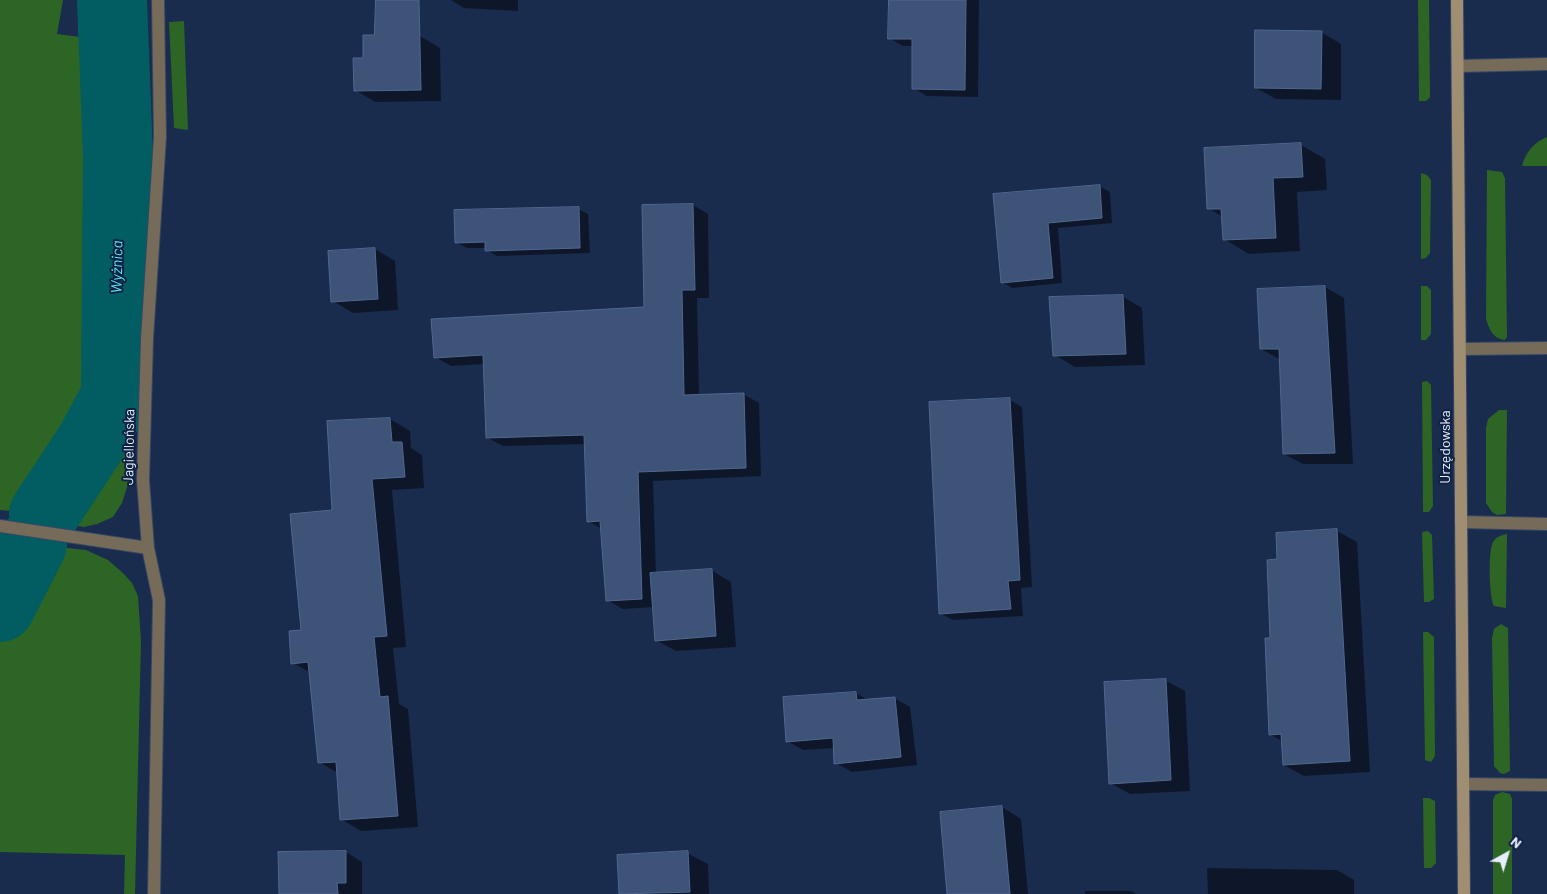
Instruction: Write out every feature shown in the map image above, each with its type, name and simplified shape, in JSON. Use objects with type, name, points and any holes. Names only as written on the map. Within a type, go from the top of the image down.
[{"type":"street","name":"Jagiellońska","points":[[154,894],[159,600],[148,548],[143,480],[147,339],[160,137],[158,0]]},
{"type":"street","name":"Urzędowska","points":[[1457,0],[1464,894]]},
{"type":"street","points":[[1458,66],[1547,64]]},
{"type":"street","points":[[1460,349],[1547,348]]},
{"type":"street","points":[[1461,522],[1547,524]]},
{"type":"street","points":[[0,526],[148,548]]},
{"type":"street","points":[[1463,784],[1547,785]]},
{"type":"green space","points":[[0,0],[63,0],[57,34],[104,40],[107,390],[88,436],[35,513],[0,510]]},
{"type":"green space","points":[[121,0],[141,0],[140,11],[146,91],[146,155],[131,370],[129,481],[122,503],[113,517],[84,527],[57,522],[84,477],[122,398],[125,219]]},
{"type":"green space","points":[[1418,0],[1429,0],[1430,97],[1426,101],[1419,101]]},
{"type":"green space","points":[[184,21],[188,130],[174,128],[169,22]]},
{"type":"green space","points":[[1547,137],[1547,166],[1522,166],[1531,148]]},
{"type":"green space","points":[[1487,170],[1502,172],[1505,178],[1507,337],[1505,340],[1495,336],[1490,330],[1486,319]]},
{"type":"green space","points":[[1421,173],[1427,175],[1431,180],[1430,253],[1426,258],[1421,259]]},
{"type":"green space","points":[[1421,286],[1427,286],[1431,290],[1431,334],[1426,340],[1421,340]]},
{"type":"green space","points":[[1427,381],[1431,385],[1433,506],[1429,512],[1423,512],[1422,382]]},
{"type":"green space","points":[[1499,410],[1507,410],[1506,514],[1497,515],[1492,512],[1486,503],[1486,428],[1488,419]]},
{"type":"green space","points":[[1428,531],[1432,535],[1434,599],[1424,602],[1422,532]]},
{"type":"green space","points":[[1507,534],[1506,608],[1494,606],[1492,601],[1490,564],[1493,542],[1499,536]]},
{"type":"green space","points":[[0,538],[32,544],[86,550],[108,560],[123,573],[132,583],[138,596],[141,641],[135,894],[124,894],[125,855],[0,852]]},
{"type":"green space","points":[[1501,624],[1508,628],[1510,771],[1504,774],[1500,773],[1494,766],[1492,638],[1494,629]]},
{"type":"green space","points":[[1423,632],[1428,632],[1434,637],[1435,756],[1431,762],[1425,760]]},
{"type":"green space","points":[[1502,792],[1510,794],[1512,799],[1512,894],[1493,894],[1493,800],[1495,795]]},
{"type":"green space","points":[[1423,798],[1435,801],[1436,863],[1431,868],[1424,868]]},
{"type":"building","points":[[376,0],[419,0],[421,90],[354,91],[353,58],[363,58],[363,35],[374,35]]},
{"type":"building","points":[[889,0],[966,0],[965,90],[912,89],[912,39],[888,39]]},
{"type":"building","points":[[1255,30],[1322,31],[1321,89],[1255,88]]},
{"type":"building","points":[[1301,143],[1303,177],[1273,178],[1276,238],[1223,240],[1221,209],[1207,209],[1204,148]]},
{"type":"building","points":[[1100,185],[1102,218],[1048,223],[1053,278],[1001,283],[993,194]]},
{"type":"building","points":[[693,204],[695,290],[682,290],[684,395],[744,393],[746,468],[638,472],[642,599],[606,601],[600,521],[587,522],[584,435],[486,438],[483,355],[434,358],[431,319],[644,307],[642,205]]},
{"type":"building","points":[[579,207],[580,248],[485,251],[485,242],[455,243],[454,210]]},
{"type":"building","points":[[375,248],[378,299],[331,302],[328,251]]},
{"type":"building","points":[[1325,286],[1335,453],[1283,454],[1279,349],[1260,349],[1257,289]]},
{"type":"building","points":[[1123,295],[1126,354],[1053,356],[1049,297]]},
{"type":"building","points":[[1010,398],[1020,580],[1008,581],[1011,609],[939,614],[929,402]]},
{"type":"building","points":[[390,418],[392,442],[402,442],[405,477],[372,479],[387,636],[374,637],[380,697],[388,696],[398,816],[340,820],[336,762],[318,763],[308,662],[291,664],[289,631],[301,630],[290,514],[332,510],[327,421]]},
{"type":"building","points":[[1337,529],[1350,761],[1283,765],[1281,734],[1269,735],[1265,638],[1270,638],[1267,560],[1277,559],[1276,533]]},
{"type":"building","points":[[712,569],[716,636],[655,641],[650,573]]},
{"type":"building","points":[[1166,679],[1171,780],[1109,784],[1104,682]]},
{"type":"building","points":[[856,692],[857,700],[895,697],[901,757],[834,764],[833,738],[786,742],[783,697]]},
{"type":"building","points":[[1002,806],[1010,894],[947,894],[940,812]]},
{"type":"building","points":[[346,851],[346,883],[337,883],[338,894],[279,894],[278,852]]},
{"type":"building","points":[[688,851],[690,892],[619,894],[617,855]]},
{"type":"waterway","name":"Wyżnica","points":[[44,514],[90,444],[114,400],[116,391],[118,155],[112,0]]},
{"type":"waterway","name":"Wyżnica","points":[[0,607],[32,544]]}]
